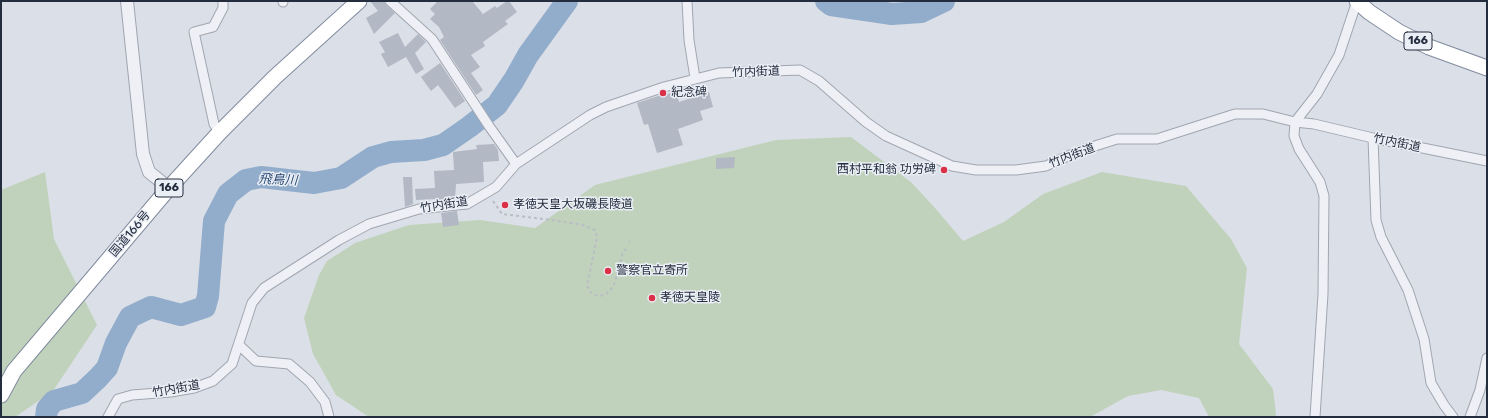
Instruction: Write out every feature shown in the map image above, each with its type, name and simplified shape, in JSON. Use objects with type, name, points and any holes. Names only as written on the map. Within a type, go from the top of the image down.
[{"type":"highway","name":"国道166号","points":[[1,395],[14,371],[169,188],[220,132],[275,76],[359,1]]},
{"type":"highway","name":"166","points":[[1357,1],[1369,12],[1399,32],[1429,47],[1487,68]]},
{"type":"street","points":[[127,1],[143,154],[149,172],[169,188]]},
{"type":"street","points":[[220,132],[214,124],[194,32],[214,27],[223,8],[223,1]]},
{"type":"street","points":[[390,1],[432,39],[478,110],[516,164]]},
{"type":"street","points":[[687,1],[689,40],[695,78]]},
{"type":"street","points":[[1315,417],[1323,294],[1324,196],[1320,182],[1299,148],[1294,136],[1295,122],[1316,94],[1338,55],[1357,1]]},
{"type":"street","name":"竹内街道","points":[[108,417],[118,400],[132,395],[171,392],[194,388],[213,381],[232,364],[252,304],[264,288],[339,240],[369,224],[386,218],[419,209],[467,204],[496,187],[516,164],[590,115],[606,107],[642,94],[695,78],[719,73],[800,70],[819,81],[866,122],[886,136],[952,166],[976,170],[1016,170],[1046,166],[1079,152],[1118,139],[1157,139],[1235,114],[1263,114],[1295,122],[1314,124],[1373,138],[1487,161]]},
{"type":"street","points":[[1373,138],[1376,220],[1381,237],[1408,290],[1424,339],[1431,383],[1453,417]]},
{"type":"street","points":[[239,345],[256,361],[289,364],[310,382],[326,402],[330,417]]},
{"type":"street","points":[[1470,417],[1480,390],[1487,358]]},
{"type":"street","points":[[1480,390],[1487,397]]},
{"type":"path","points":[[487,193],[502,214],[583,225],[595,230],[597,237],[587,286],[592,294],[599,296],[610,291],[614,285],[623,252],[627,248]]},
{"type":"green space","points":[[851,137],[912,183],[963,241],[1004,222],[1043,194],[1102,172],[1186,186],[1231,239],[1247,268],[1239,344],[1273,389],[1276,414],[1275,417],[1209,417],[1199,398],[1161,390],[1128,396],[1090,417],[369,417],[336,395],[313,354],[304,318],[319,275],[327,261],[355,243],[409,225],[480,220],[535,228],[595,185],[776,140]]},
{"type":"green space","points":[[45,172],[54,239],[97,325],[53,391],[15,417],[1,417],[1,190]]},
{"type":"building","points":[[370,1],[384,1],[386,5],[395,13],[374,34],[366,18],[378,11]]},
{"type":"building","points":[[438,1],[472,1],[483,14],[495,6],[497,8],[509,1],[517,12],[505,21],[508,24],[483,42],[485,46],[471,55],[480,67],[471,73],[483,90],[476,95],[440,40],[444,37],[439,27],[430,19],[435,14],[430,9]]},
{"type":"building","points":[[398,33],[405,47],[418,34],[426,42],[415,53],[424,69],[416,74],[406,57],[388,67],[381,54],[385,52],[379,42]]},
{"type":"building","points":[[440,63],[465,101],[455,108],[438,85],[431,91],[421,77]]},
{"type":"building","points":[[676,92],[679,102],[709,92],[713,107],[700,111],[703,120],[678,129],[683,145],[657,153],[648,124],[644,125],[637,103],[667,93]]},
{"type":"building","points":[[494,144],[498,150],[499,161],[483,162],[484,182],[456,184],[455,199],[439,201],[439,199],[416,200],[415,189],[435,188],[434,171],[454,170],[453,152],[477,149],[476,145]]},
{"type":"building","points":[[735,157],[734,168],[716,169],[716,158]]},
{"type":"building","points":[[403,177],[412,177],[413,204],[405,207]]},
{"type":"building","points":[[457,211],[459,225],[443,227],[441,213]]},
{"type":"waterway","name":"飛鳥川","points":[[46,417],[47,409],[54,401],[82,393],[107,368],[116,343],[130,317],[151,307],[181,315],[205,307],[208,296],[214,221],[228,194],[246,180],[261,177],[314,183],[341,178],[373,157],[391,152],[424,150],[443,145],[497,105],[514,80],[528,55],[567,1]]},
{"type":"waterway","name":"飛鳥川","points":[[826,1],[831,5],[892,14],[921,12],[944,1]]},
{"type":"place","name":"紀念碑","points":[[663,93]]},
{"type":"place","name":"西村平和翁 功労碑","points":[[944,170]]},
{"type":"place","name":"孝徳天皇大坂磯長陵道","points":[[505,205]]},
{"type":"place","name":"警察官立寄所","points":[[608,271]]},
{"type":"place","name":"孝徳天皇陵","points":[[652,298]]}]
